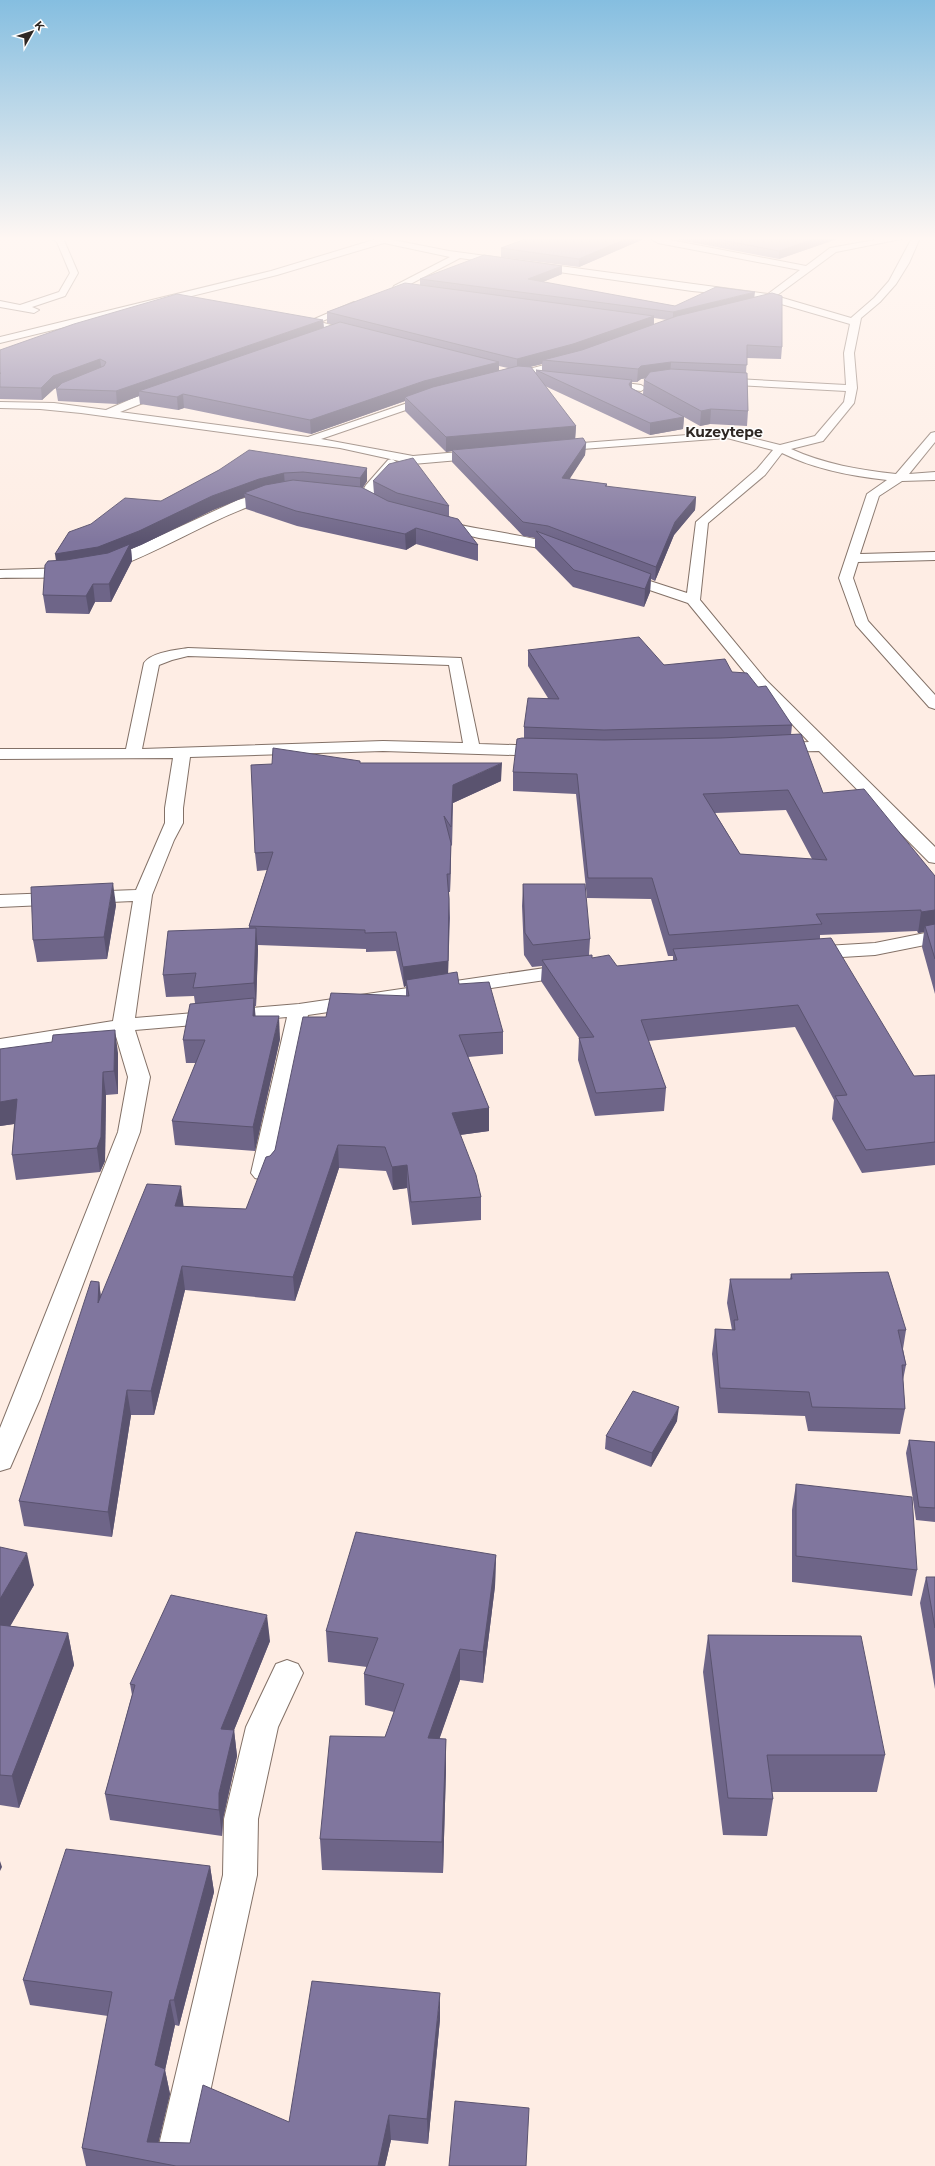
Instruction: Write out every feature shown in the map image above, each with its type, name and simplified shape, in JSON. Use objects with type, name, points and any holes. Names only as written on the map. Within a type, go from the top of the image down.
[{"type":"street","points":[[693,600],[702,522],[761,472],[780,448],[819,438],[849,403],[852,388],[848,353],[851,339]]},
{"type":"street","points":[[496,381],[584,357]]},
{"type":"street","points":[[503,371],[518,375],[554,378]]},
{"type":"street","points":[[642,400],[635,396],[645,382],[651,381]]},
{"type":"street","points":[[709,381],[852,388]]},
{"type":"street","points":[[590,382],[641,388]]},
{"type":"street","points":[[107,414],[140,399],[176,387]]},
{"type":"street","points":[[306,440],[444,394]]},
{"type":"street","points":[[46,406],[55,396]]},
{"type":"street","points":[[0,405],[80,408],[107,414],[340,445],[413,460],[491,453]]},
{"type":"street","points":[[693,428],[705,435]]},
{"type":"street","points":[[543,449],[705,435],[727,435],[780,448],[801,458],[857,473],[899,478],[935,476]]},
{"type":"street","points":[[935,435],[899,478],[873,494],[846,578],[861,622],[935,704]]},
{"type":"street","points":[[365,498],[368,490],[388,471],[396,457]]},
{"type":"street","points":[[0,574],[67,572],[104,567],[242,503],[288,491]]},
{"type":"street","points":[[351,496],[365,498],[379,507],[399,514]]},
{"type":"street","points":[[426,521],[479,534],[542,544],[572,554]]},
{"type":"street","points":[[852,558],[935,556]]},
{"type":"street","points":[[609,570],[693,600],[761,682],[823,746],[906,826],[935,858]]},
{"type":"street","points":[[133,754],[152,663],[168,656],[188,652],[456,662],[472,749]]},
{"type":"street","points":[[0,754],[133,754],[383,746],[564,751]]},
{"type":"street","points":[[759,749],[823,746]]},
{"type":"street","points":[[0,1460],[26,1398],[129,1132],[139,1077],[122,1025],[143,895],[164,840],[174,823],[174,808],[182,752]]},
{"type":"street","points":[[0,901],[143,895]]},
{"type":"street","points":[[788,954],[875,949],[935,937]]},
{"type":"street","points":[[0,1045],[122,1025],[298,1010],[559,971],[591,968]]},
{"type":"street","points":[[263,1173],[298,1010]]},
{"type":"street","points":[[174,2166],[240,1875],[241,1819],[246,1796],[262,1727],[287,1673]]},
{"type":"building","points":[[31,339],[267,339],[116,391],[56,389],[62,383],[104,366],[106,362],[100,359],[53,376],[41,388],[0,387],[0,350]]},
{"type":"building","points":[[290,339],[408,339],[499,362],[424,381],[310,420],[183,394],[177,397],[139,391]]},
{"type":"building","points":[[436,339],[587,339],[517,359]]},
{"type":"building","points":[[613,339],[782,339],[782,347],[747,345],[747,365],[671,362],[641,366],[638,369],[543,360],[582,350]]},
{"type":"building","points":[[518,366],[531,367],[576,426],[446,437],[405,397],[433,387]]},
{"type":"building","points":[[671,369],[747,373],[748,411],[711,409],[701,411],[644,380],[650,372]]},
{"type":"building","points":[[536,370],[632,380],[629,384],[631,388],[684,417],[650,423]]},
{"type":"building","points":[[583,438],[586,443],[562,478],[607,484],[605,486],[696,497],[675,522],[656,567],[548,526],[523,522],[452,450]]},
{"type":"building","points":[[249,450],[367,468],[360,478],[303,472],[284,473],[259,479],[212,496],[139,531],[98,547],[55,554],[69,532],[91,524],[125,498],[161,501],[219,470]]},
{"type":"building","points":[[413,458],[449,506],[397,493],[373,481],[389,464]]},
{"type":"building","points":[[293,480],[361,487],[388,501],[458,519],[478,545],[416,528],[405,534],[296,511],[244,493],[265,485]]},
{"type":"building","points":[[536,531],[651,574],[645,589],[574,570]]},
{"type":"building","points":[[130,544],[109,584],[93,584],[86,596],[43,595],[45,565],[48,561],[66,560],[108,553]]},
{"type":"building","points":[[639,637],[664,665],[725,659],[732,672],[747,673],[758,687],[766,686],[792,725],[604,730],[524,727],[528,698],[559,699],[528,650]]},
{"type":"building","points":[[801,734],[823,793],[864,789],[935,876],[935,910],[921,912],[921,910],[816,914],[822,924],[669,935],[652,878],[588,878],[577,774],[513,772],[517,739],[522,738],[604,740],[721,738]],"holes":[[[788,790],[827,860],[740,854],[703,794]]]},
{"type":"building","points":[[273,748],[360,761],[360,763],[502,763],[453,785],[451,827],[444,816],[451,843],[450,874],[447,874],[449,899],[448,961],[403,967],[396,932],[365,933],[365,930],[249,926],[273,852],[255,853],[251,765],[272,764]]},
{"type":"building","points":[[113,883],[104,937],[33,940],[31,887]]},
{"type":"building","points":[[523,884],[585,884],[590,939],[533,945],[525,933]]},
{"type":"building","points":[[935,924],[935,959],[925,926]]},
{"type":"building","points":[[256,928],[254,983],[193,988],[196,973],[163,975],[168,931]]},
{"type":"building","points":[[831,938],[914,1076],[935,1075],[935,1142],[866,1150],[835,1096],[847,1095],[798,1005],[641,1020],[666,1088],[596,1093],[579,1038],[594,1037],[542,960],[592,955],[592,958],[609,955],[617,966],[677,960],[673,949]]},
{"type":"building","points":[[457,972],[459,984],[489,982],[503,1032],[459,1035],[489,1108],[452,1113],[476,1175],[481,1197],[411,1202],[407,1165],[392,1167],[385,1147],[338,1145],[293,1277],[182,1266],[151,1391],[127,1390],[108,1512],[19,1501],[91,1281],[99,1282],[98,1303],[147,1184],[181,1186],[175,1206],[246,1209],[266,1157],[270,1156],[275,1150],[303,1017],[326,1017],[331,993],[409,996],[406,980]]},
{"type":"building","points":[[254,998],[253,1016],[279,1016],[253,1127],[172,1121],[205,1040],[183,1040],[190,1004]]},
{"type":"building","points":[[115,1030],[114,1071],[103,1072],[101,1137],[97,1148],[12,1155],[17,1099],[0,1102],[0,1049],[52,1042],[53,1035]]},
{"type":"building","points":[[888,1272],[906,1330],[898,1330],[906,1365],[902,1365],[905,1409],[812,1407],[809,1392],[720,1388],[715,1329],[735,1330],[734,1320],[738,1320],[730,1279],[792,1279],[791,1274]]},
{"type":"building","points":[[633,1391],[679,1407],[652,1453],[606,1436]]},
{"type":"building","points":[[909,1440],[935,1442],[935,1508],[919,1507]]},
{"type":"building","points":[[796,1484],[912,1497],[917,1570],[796,1556]]},
{"type":"building","points":[[356,1532],[496,1555],[483,1652],[460,1649],[428,1738],[446,1739],[442,1842],[320,1839],[330,1736],[385,1737],[404,1684],[364,1674],[378,1638],[326,1631]]},
{"type":"building","points":[[0,1547],[27,1553],[0,1599]]},
{"type":"building","points":[[926,1577],[935,1577],[935,1628]]},
{"type":"building","points":[[171,1595],[267,1615],[221,1729],[234,1730],[219,1793],[219,1810],[105,1794],[135,1685],[130,1684]]},
{"type":"building","points":[[0,1625],[68,1633],[12,1776],[0,1775]]},
{"type":"building","points":[[708,1635],[861,1636],[885,1755],[767,1755],[773,1799],[728,1798]]},
{"type":"building","points":[[66,1849],[210,1866],[174,2000],[170,2000],[155,2065],[165,2069],[147,2142],[190,2143],[203,2085],[289,2122],[312,1981],[440,1993],[427,2119],[389,2115],[378,2166],[176,2166],[82,2148],[112,1992],[23,1980]]},
{"type":"building","points":[[455,2101],[529,2108],[526,2166],[449,2166]]},
{"type":"district","name":"Kuzeytepe","points":[[724,432]]}]
